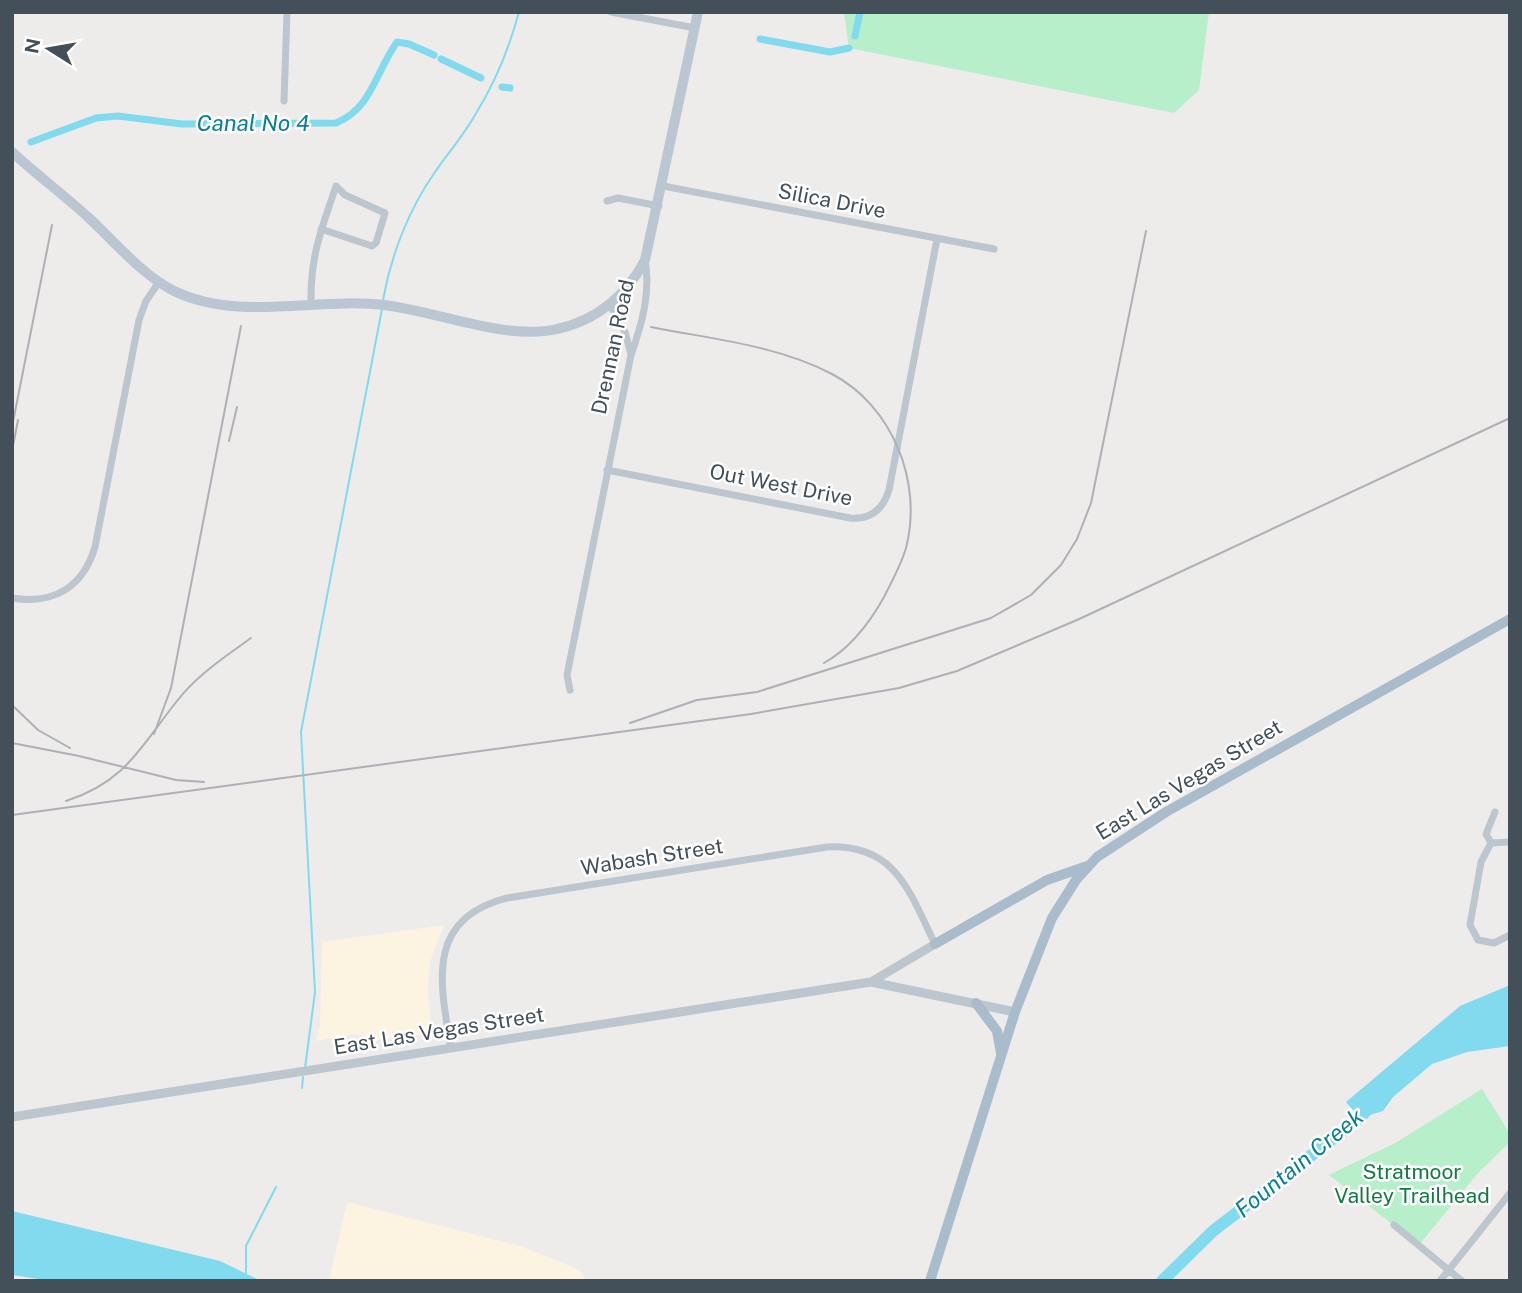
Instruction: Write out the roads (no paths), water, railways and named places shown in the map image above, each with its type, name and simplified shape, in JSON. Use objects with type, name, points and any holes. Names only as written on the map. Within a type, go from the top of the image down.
[{"type":"main road","name":"Drennan Road","points":[[645,260],[659,206],[698,12]]},
{"type":"main road","points":[[12,152],[159,282],[182,294],[214,304],[366,304],[532,332],[564,328],[610,305],[630,285],[645,260]]},
{"type":"main road","name":"East Las Vegas Street","points":[[1015,1012],[1048,926],[1087,866],[1112,845],[1166,811],[1510,620]]},
{"type":"main road","points":[[935,944],[1047,880],[1087,866]]},
{"type":"main road","points":[[976,1003],[997,1031],[1001,1058]]},
{"type":"main road","points":[[930,1281],[1015,1012]]},
{"type":"street","points":[[284,101],[287,12]]},
{"type":"street","points":[[611,12],[695,28]]},
{"type":"street","points":[[311,305],[311,263],[321,229],[336,186],[345,194],[385,213],[372,246],[321,229]]},
{"type":"street","name":"Silica Drive","points":[[663,186],[994,249]]},
{"type":"street","points":[[607,201],[618,198],[659,206]]},
{"type":"street","name":"Out West Drive","points":[[607,470],[850,517],[873,514],[883,504],[889,490],[937,239]]},
{"type":"street","name":"Drennan Road","points":[[570,690],[567,675],[607,470],[649,281],[645,260]]},
{"type":"street","points":[[12,598],[42,600],[59,595],[80,579],[89,566],[139,320],[146,301],[159,282]]},
{"type":"street","points":[[610,305],[625,332],[631,355]]},
{"type":"street","points":[[1491,843],[1486,834],[1495,812]]},
{"type":"street","points":[[1491,843],[1510,842]]},
{"type":"street","points":[[1491,843],[1481,862],[1470,925],[1478,940],[1494,943],[1510,935]]},
{"type":"street","name":"Wabash Street","points":[[451,1048],[440,983],[447,945],[458,926],[474,911],[508,898],[817,849],[850,847],[874,854],[891,866],[908,890],[935,944]]},
{"type":"street","name":"East Las Vegas Street","points":[[871,982],[935,944]]},
{"type":"street","name":"East Las Vegas Street","points":[[12,1117],[871,982],[1015,1012]]},
{"type":"street","points":[[1440,1281],[1510,1193]]},
{"type":"street","points":[[1394,1225],[1462,1281]]},
{"type":"water","points":[[1510,985],[1510,1046],[1467,1052],[1432,1064],[1393,1097],[1383,1111],[1360,1118],[1346,1102],[1460,1006]]},
{"type":"water","points":[[12,1211],[220,1261],[261,1281],[52,1281],[12,1275]]},
{"type":"waterway","points":[[383,300],[396,249],[409,217],[426,186],[466,130],[489,91],[519,12]]},
{"type":"waterway","name":"Canal No 4","points":[[855,36],[860,12]]},
{"type":"waterway","name":"Canal No 4","points":[[760,39],[830,52],[849,48]]},
{"type":"waterway","name":"Canal No 4","points":[[31,142],[96,118],[118,116],[182,124],[336,123],[358,108],[365,99],[397,42],[434,55]]},
{"type":"waterway","name":"Canal No 4","points":[[441,59],[481,78]]},
{"type":"waterway","name":"Canal No 4","points":[[502,87],[510,88]]},
{"type":"waterway","points":[[305,1068],[315,992],[301,732],[382,309]]},
{"type":"waterway","points":[[302,1088],[303,1077]]},
{"type":"waterway","name":"Fountain Creek","points":[[1162,1281],[1213,1231],[1360,1118],[1370,1106]]},
{"type":"waterway","points":[[246,1273],[246,1246],[276,1187]]},
{"type":"railway","points":[[12,427],[52,225]]},
{"type":"railway","points":[[630,723],[697,700],[757,692],[991,618],[1031,595],[1061,565],[1077,539],[1091,503],[1146,231]]},
{"type":"railway","points":[[154,734],[171,688],[241,326]]},
{"type":"railway","points":[[651,327],[743,344],[811,364],[853,388],[872,406],[887,426],[906,473],[910,498],[906,548],[884,597],[866,626],[851,643],[824,663]]},
{"type":"railway","points":[[229,441],[237,407]]},
{"type":"railway","points":[[12,815],[751,714],[899,688],[957,671],[1077,620],[1510,418]]},
{"type":"railway","points":[[12,451],[18,420]]},
{"type":"railway","points":[[66,801],[104,784],[118,773],[193,683],[251,638]]},
{"type":"railway","points":[[12,705],[38,730],[70,748]]},
{"type":"railway","points":[[12,743],[176,780],[204,782]]},
{"type":"park label","name":"Stratmoor Valley Trailhead","points":[[1412,1184]]}]
